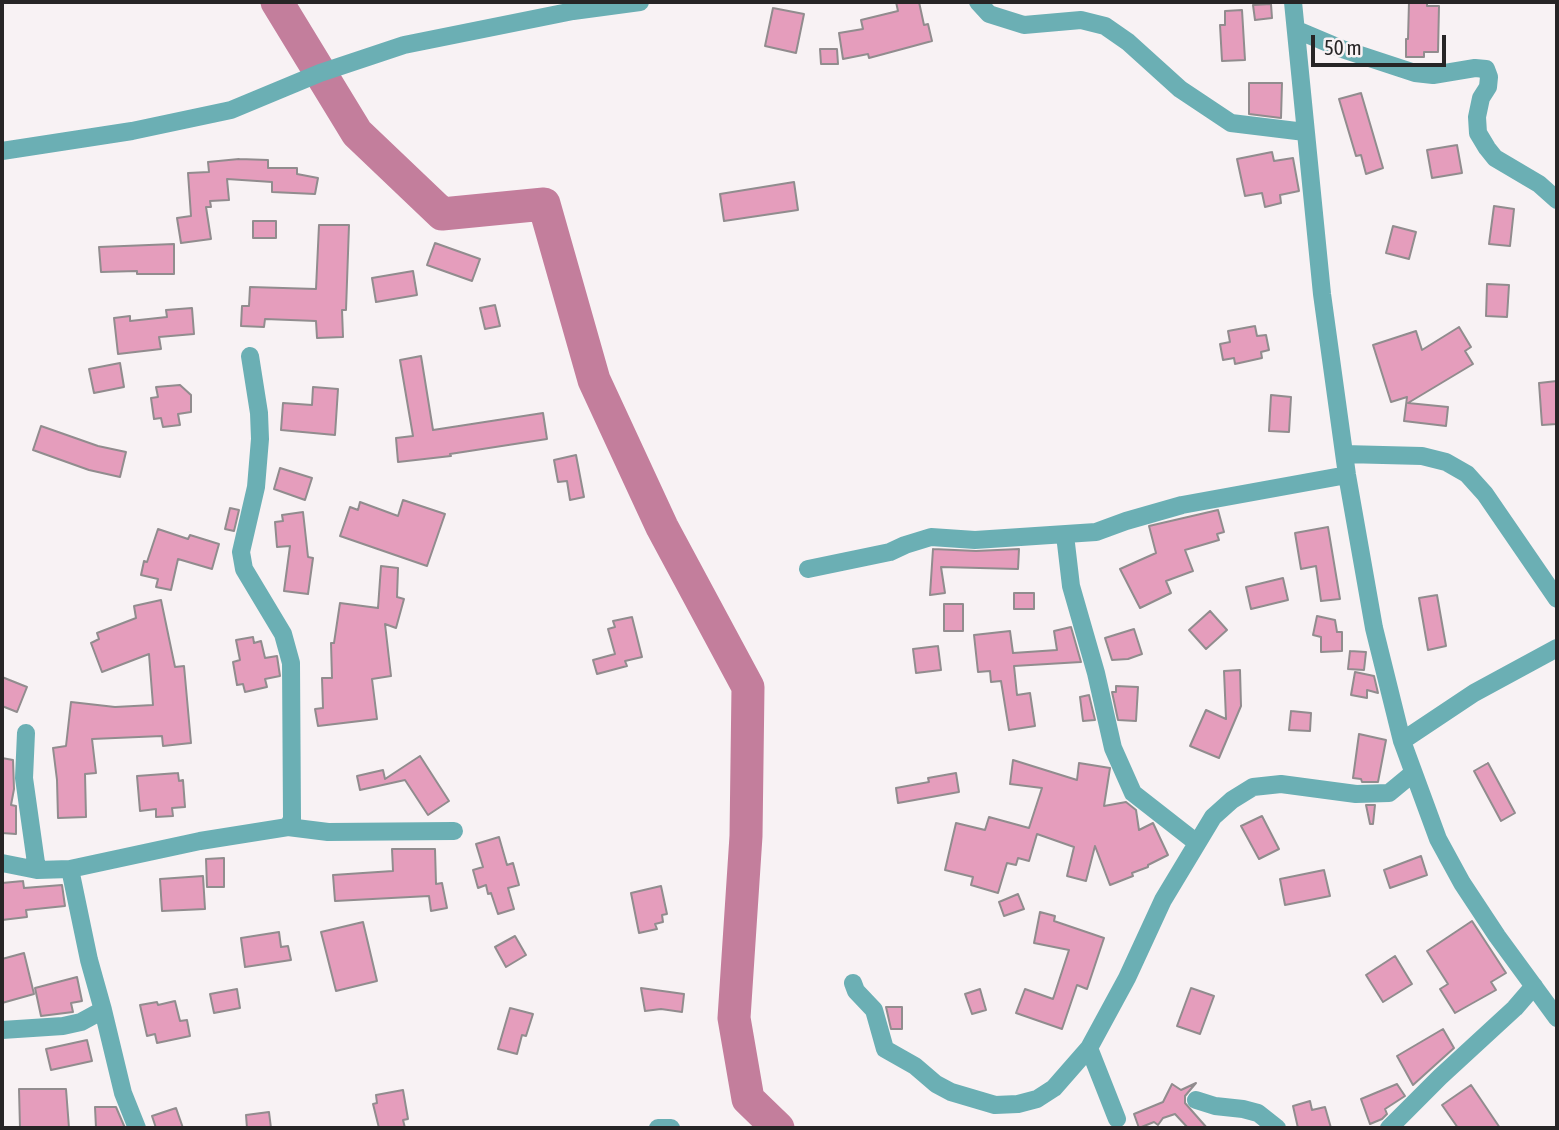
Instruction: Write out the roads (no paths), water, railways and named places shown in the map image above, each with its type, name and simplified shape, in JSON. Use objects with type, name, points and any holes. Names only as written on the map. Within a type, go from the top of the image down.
[{"type":"street","points":[[2,151],[132,131],[231,110],[320,74],[404,45],[573,11],[640,2]]},
{"type":"street","points":[[978,2],[989,14],[1024,25],[1081,20],[1105,26],[1128,42],[1180,89],[1231,123],[1305,132]]},
{"type":"street","points":[[1293,2],[1322,294],[1347,475],[1374,628],[1402,741],[1437,839],[1462,883],[1557,1018]]},
{"type":"street","points":[[1297,30],[1342,49],[1415,73],[1433,75],[1475,68],[1486,69],[1488,87],[1481,98],[1477,117],[1478,133],[1486,148],[1501,163],[1539,184],[1557,201]]},
{"type":"street","points":[[250,356],[259,413],[260,439],[256,486],[241,552],[244,569],[283,634],[291,663],[293,811],[288,827]]},
{"type":"street","points":[[1344,454],[1422,456],[1446,463],[1467,474],[1485,494],[1557,599]]},
{"type":"street","points":[[808,569],[890,552],[931,537],[975,540],[1096,532],[1182,505],[1347,475]]},
{"type":"street","points":[[1065,535],[1071,586],[1096,673],[1113,748],[1133,793],[1197,843]]},
{"type":"street","points":[[1402,741],[1474,693],[1557,648]]},
{"type":"street","points":[[26,733],[24,778],[37,870]]},
{"type":"street","points":[[853,983],[856,991],[874,1010],[885,1049],[915,1066],[936,1084],[951,1092],[995,1105],[1018,1104],[1037,1099],[1054,1088],[1088,1048],[1127,978],[1163,900],[1213,817],[1231,800],[1253,787],[1281,784],[1356,794],[1389,793],[1412,774]]},
{"type":"street","points":[[2,863],[37,870],[70,869],[200,841],[288,827],[328,832],[454,831]]},
{"type":"street","points":[[70,869],[89,960],[123,1093],[137,1128]]},
{"type":"street","points":[[1389,1128],[1515,1009],[1534,986]]},
{"type":"street","points":[[2,1030],[63,1026],[81,1022],[103,1010]]},
{"type":"street","points":[[1088,1048],[1117,1119]]},
{"type":"street","points":[[1196,1100],[1258,1113],[1277,1128]]},
{"type":"street","points":[[659,1128],[671,1128]]},
{"type":"waterway","points":[[277,2],[357,133],[442,214],[544,204],[594,380],[662,527],[748,687],[746,836],[734,1018],[748,1099],[778,1128]]}]
